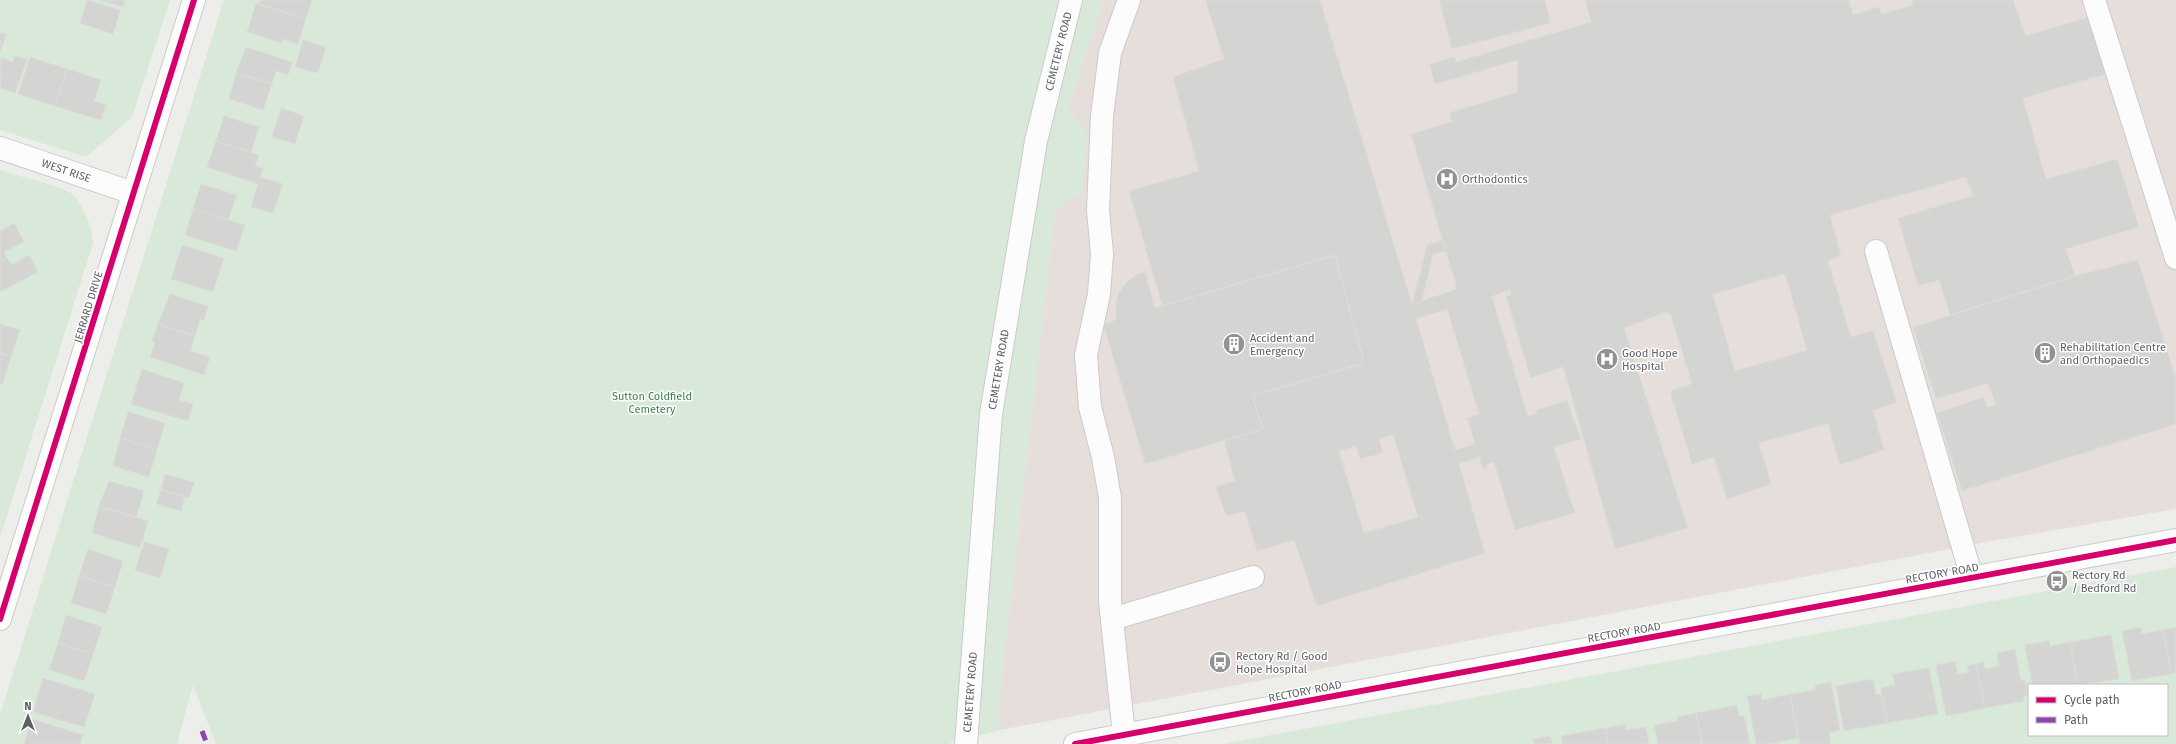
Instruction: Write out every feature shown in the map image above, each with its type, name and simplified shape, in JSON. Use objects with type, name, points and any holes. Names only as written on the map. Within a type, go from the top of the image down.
[{"type":"street","name":"JERRARD DRIVE","points":[[0,619],[194,0]]},
{"type":"street","name":"CEMETERY ROAD","points":[[966,744],[991,414],[1036,141],[1070,0]]},
{"type":"street","points":[[1124,735],[1110,601],[1110,498],[1103,457],[1090,407],[1086,355],[1099,294],[1102,254],[1098,210],[1102,116],[1110,53],[1129,0]]},
{"type":"street","points":[[2094,0],[2176,258]]},
{"type":"street","name":"WEST RISE","points":[[0,148],[134,194]]},
{"type":"street","points":[[1876,251],[1972,578]]},
{"type":"street","name":"RECTORY ROAD","points":[[1075,744],[2176,540]]},
{"type":"street","points":[[1112,619],[1253,577]]},
{"type":"shaded area","name":"Good Hope Hospital","points":[[1103,0],[2176,0],[2176,509],[1986,542],[1000,730],[998,710],[1055,210],[1082,191],[1087,136],[1068,107]]},
{"type":"green space","points":[[0,0],[170,0],[132,117],[86,157],[0,130]]},
{"type":"green space","name":"Sutton Coldfield Cemetery","points":[[224,0],[1103,0],[1068,107],[1087,136],[1082,191],[1055,210],[998,710],[1000,730],[947,744],[216,744],[193,685],[177,744],[0,744],[0,715]]},
{"type":"green space","points":[[0,170],[48,184],[71,193],[83,209],[91,230],[93,243],[0,538]]},
{"type":"green space","points":[[2176,567],[2176,744],[1224,744]]},
{"type":"building","points":[[87,0],[120,10],[113,34],[80,23]]},
{"type":"building","points":[[99,0],[125,0],[123,7]]},
{"type":"building","points":[[260,0],[312,0],[306,19],[258,4]]},
{"type":"building","points":[[1205,0],[1320,0],[1412,304],[1457,289],[1411,134],[1452,122],[1449,113],[1517,92],[1518,60],[1435,84],[1429,64],[1455,57],[1456,62],[1591,22],[1585,0],[1849,0],[1853,15],[1879,7],[1882,14],[1913,5],[1912,0],[2013,0],[2026,36],[2089,17],[2106,74],[2023,98],[2046,179],[2117,159],[2139,227],[2066,249],[2075,276],[1950,315],[1939,280],[1918,286],[1898,218],[1973,196],[1966,177],[1830,215],[1841,255],[1828,261],[1851,337],[1873,330],[1897,403],[1873,410],[1884,450],[1840,465],[1828,424],[1759,443],[1771,484],[1727,499],[1714,457],[1692,464],[1670,391],[1692,384],[1671,315],[1666,312],[1624,328],[1688,528],[1615,549],[1563,367],[1530,378],[1506,296],[1511,295],[1510,290],[1492,296],[1528,416],[1537,413],[1536,410],[1567,401],[1581,439],[1554,447],[1575,513],[1515,530],[1494,462],[1486,465],[1487,468],[1483,469],[1479,457],[1459,464],[1485,553],[1317,606],[1294,540],[1257,551],[1245,511],[1226,516],[1216,487],[1235,481],[1224,441],[1263,429],[1252,396],[1364,363],[1335,255],[1162,306],[1129,191],[1199,171],[1173,77],[1224,59]],"holes":[[[1785,274],[1807,350],[1735,371],[1713,294]],[[1447,309],[1479,414],[1467,418],[1475,444],[1455,450],[1416,319]],[[1393,435],[1418,517],[1364,533],[1339,451],[1356,446],[1360,459],[1383,453],[1379,439]]]},
{"type":"building","points":[[1439,0],[1545,0],[1551,23],[1452,49]]},
{"type":"building","points":[[256,3],[306,19],[298,44],[283,39],[282,43],[247,32]]},
{"type":"building","points":[[0,32],[6,34],[0,53]]},
{"type":"building","points":[[303,40],[326,47],[318,73],[295,67]]},
{"type":"building","points":[[246,47],[292,62],[288,75],[276,71],[272,84],[236,73]]},
{"type":"building","points":[[15,56],[27,59],[15,93],[0,88],[1,58],[13,62]]},
{"type":"building","points":[[30,57],[67,69],[55,106],[18,94]]},
{"type":"building","points":[[67,69],[101,80],[94,101],[106,105],[101,120],[55,106]]},
{"type":"building","points":[[236,73],[272,84],[263,110],[229,99]]},
{"type":"building","points":[[281,108],[304,116],[295,144],[272,137]]},
{"type":"building","points":[[224,116],[259,127],[251,152],[216,141]]},
{"type":"building","points":[[216,141],[259,155],[255,166],[263,169],[258,184],[207,167]]},
{"type":"building","points":[[260,177],[283,184],[273,213],[251,207]]},
{"type":"building","points":[[201,184],[237,195],[228,220],[193,209]]},
{"type":"building","points":[[193,209],[245,225],[236,251],[185,235]]},
{"type":"building","points":[[14,223],[24,242],[4,252],[7,258],[0,262],[0,231]]},
{"type":"building","points":[[1442,240],[1446,251],[1433,254],[1422,301],[1412,304],[1427,245]]},
{"type":"building","points":[[182,245],[224,258],[213,292],[171,279]]},
{"type":"building","points":[[29,255],[38,272],[0,292],[0,262],[7,258],[11,265]]},
{"type":"building","name":"Accident and Emergency","points":[[1335,255],[1364,363],[1252,396],[1263,429],[1145,464],[1103,324],[1116,320],[1116,303],[1119,292],[1127,282],[1136,275],[1145,272],[1155,308]]},
{"type":"building","name":"Rehabilitation Centre and Orthopaedics","points":[[2138,260],[2176,378],[2176,424],[1962,491],[1937,413],[1983,397],[1988,407],[1996,405],[1988,383],[1936,399],[1913,327],[2075,276]]},
{"type":"building","points":[[170,294],[208,306],[204,320],[200,319],[195,336],[158,324]]},
{"type":"building","points":[[0,324],[20,330],[11,357],[0,353]]},
{"type":"building","points":[[158,324],[195,336],[190,351],[210,357],[204,375],[150,357],[155,342],[152,341]]},
{"type":"building","points":[[0,353],[11,357],[2,384],[0,383]]},
{"type":"building","points":[[142,369],[184,383],[179,400],[193,404],[188,421],[131,404]]},
{"type":"building","points":[[128,412],[165,423],[157,450],[120,438]]},
{"type":"building","points":[[120,438],[157,450],[149,477],[113,466]]},
{"type":"building","points":[[165,474],[194,482],[189,498],[161,490]]},
{"type":"building","points":[[109,481],[144,491],[136,518],[99,506]]},
{"type":"building","points":[[161,490],[185,497],[181,511],[156,504]]},
{"type":"building","points":[[99,506],[148,521],[140,548],[92,533]]},
{"type":"building","points":[[144,542],[169,549],[160,578],[135,570]]},
{"type":"building","points":[[88,549],[123,561],[115,587],[79,576]]},
{"type":"building","points":[[79,576],[115,587],[106,614],[71,603]]},
{"type":"building","points":[[66,615],[102,627],[93,654],[58,643]]},
{"type":"building","points":[[2141,627],[2142,634],[2163,630],[2171,674],[2132,681],[2122,631]]},
{"type":"building","points":[[2176,627],[2176,673],[2171,674],[2163,630]]},
{"type":"building","points":[[2111,635],[2119,679],[2078,684],[2070,642]]},
{"type":"building","points":[[2049,641],[2050,646],[2070,642],[2078,684],[2032,684],[2025,645]]},
{"type":"building","points":[[58,643],[93,654],[84,681],[49,670]]},
{"type":"building","points":[[2015,649],[2021,681],[2025,680],[2028,695],[2023,696],[2024,701],[1985,708],[1976,664],[1984,662],[1985,669],[1999,666],[1997,653]]},
{"type":"building","points":[[1955,661],[1958,674],[1969,672],[1967,666],[1976,664],[1985,708],[1946,716],[1936,665]]},
{"type":"building","points":[[1929,668],[1938,714],[1887,723],[1881,688],[1895,685],[1893,674]]},
{"type":"building","points":[[43,678],[95,694],[84,727],[33,712]]},
{"type":"building","points":[[1873,679],[1876,695],[1882,694],[1887,723],[1844,731],[1836,686]]},
{"type":"building","points":[[1831,682],[1840,730],[1829,733],[1831,744],[1800,744],[1790,694],[1816,690],[1815,685]]},
{"type":"building","points":[[1761,694],[1762,700],[1790,694],[1798,738],[1770,744],[1756,744],[1747,696]]},
{"type":"building","points":[[1737,705],[1739,716],[1744,715],[1750,744],[1702,744],[1696,713]]},
{"type":"building","points":[[1696,713],[1702,744],[1658,744],[1654,725],[1677,721],[1677,717]]},
{"type":"building","points":[[32,719],[83,735],[80,744],[24,744]]},
{"type":"building","points":[[1625,725],[1626,730],[1646,727],[1649,744],[1608,744],[1605,728]]},
{"type":"building","points":[[1605,728],[1608,744],[1563,744],[1561,736]]},
{"type":"building","points":[[1550,736],[1552,744],[1534,744],[1533,739]]},
{"type":"marked path","points":[[202,731],[207,744]]},
{"type":"cycle path","points":[[0,619],[194,0]]},
{"type":"cycle path","points":[[1075,744],[2176,540]]},
{"type":"place","name":"Orthodontics","points":[[1447,179]]},
{"type":"place","name":"Accident and Emergency","points":[[1234,344]]},
{"type":"place","name":"Rehabilitation Centre and Orthopaedics","points":[[2045,353]]},
{"type":"place","name":"Good Hope Hospital","points":[[1607,359]]},
{"type":"place","name":"Rectory Rd / Bedford Rd","points":[[2057,581]]},
{"type":"place","name":"Rectory Rd / Good Hope Hospital","points":[[1220,662]]}]
